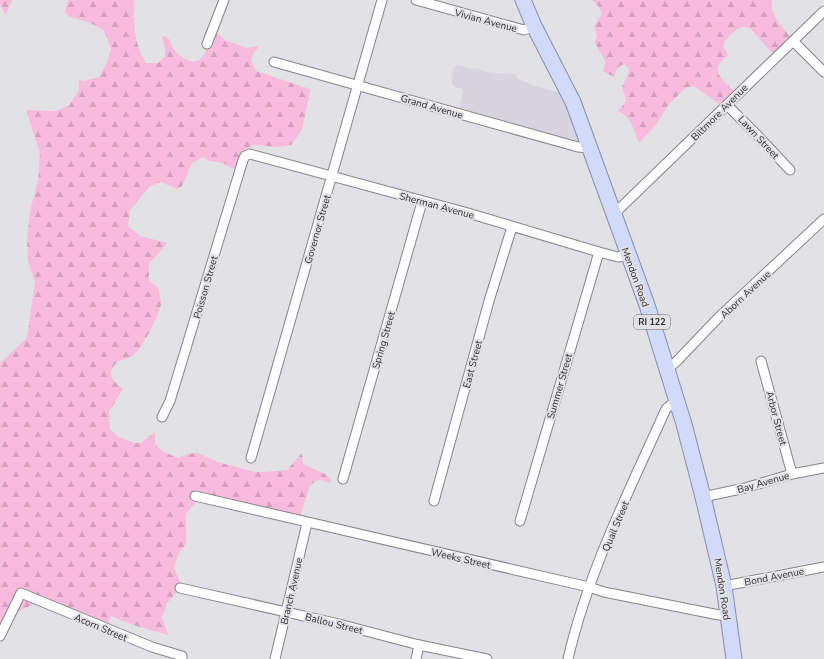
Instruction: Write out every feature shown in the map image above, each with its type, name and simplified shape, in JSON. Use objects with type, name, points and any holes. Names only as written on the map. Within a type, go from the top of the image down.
[{"type":"main road","name":"Mendon Road","points":[[523,0],[534,26],[573,102],[647,305],[667,369],[703,497],[724,586],[734,659]]},
{"type":"street","points":[[207,44],[224,0]]},
{"type":"street","name":"Governor Street","points":[[252,458],[382,0]]},
{"type":"street","name":"Vivian Avenue","points":[[416,0],[524,30],[534,26]]},
{"type":"street","name":"Biltmore Avenue","points":[[614,214],[824,11]]},
{"type":"street","points":[[793,41],[824,72]]},
{"type":"street","name":"Grand Avenue","points":[[274,62],[578,147],[590,148]]},
{"type":"street","name":"Lawn Street","points":[[727,104],[790,170]]},
{"type":"street","name":"Sherman Avenue","points":[[245,156],[250,154],[257,155],[422,202],[468,213],[618,257],[629,255]]},
{"type":"street","name":"Poisson Street","points":[[162,417],[170,401],[227,210],[245,156]]},
{"type":"street","name":"Spring Street","points":[[343,479],[422,202]]},
{"type":"street","name":"Aborn Avenue","points":[[667,369],[676,362],[719,317],[824,219]]},
{"type":"street","name":"East Street","points":[[434,501],[489,302],[512,227]]},
{"type":"street","name":"Summer Street","points":[[520,521],[599,252]]},
{"type":"street","name":"Arbor Street","points":[[761,361],[792,474]]},
{"type":"street","name":"Quail Street","points":[[568,659],[575,630],[589,587],[666,409],[676,400]]},
{"type":"street","name":"Bay Avenue","points":[[703,497],[745,488],[792,474],[824,468]]},
{"type":"street","name":"Weeks Street","points":[[196,496],[589,587],[604,592],[718,615],[727,615]]},
{"type":"street","name":"Branch Avenue","points":[[275,659],[307,522]]},
{"type":"street","name":"Bond Avenue","points":[[724,586],[824,567]]},
{"type":"street","name":"Ballou Street","points":[[180,588],[487,659]]},
{"type":"street","name":"Acorn Street","points":[[0,636],[21,593],[182,658]]},
{"type":"street","points":[[416,659],[419,644]]},
{"type":"shaded area","points":[[458,65],[473,69],[476,68],[486,72],[515,74],[518,79],[535,86],[565,94],[585,147],[457,116],[463,92],[461,88],[456,88],[452,84],[452,76],[454,67]]},
{"type":"green space","points":[[0,0],[12,0],[6,15],[0,4]]},
{"type":"green space","points":[[68,0],[134,0],[135,33],[139,48],[146,63],[158,63],[165,56],[165,48],[162,37],[164,36],[169,39],[174,50],[184,59],[196,61],[201,59],[206,52],[207,38],[211,29],[227,41],[246,48],[257,46],[258,48],[253,54],[251,61],[256,71],[310,89],[302,130],[291,145],[278,147],[254,145],[246,149],[236,170],[223,163],[209,161],[204,157],[192,163],[182,186],[177,189],[161,182],[150,186],[130,210],[128,226],[140,236],[167,243],[149,264],[149,280],[159,289],[161,304],[157,316],[150,332],[136,352],[132,356],[116,363],[111,372],[112,378],[123,389],[109,412],[110,429],[118,437],[135,443],[141,443],[155,432],[155,444],[162,451],[178,458],[187,454],[197,453],[218,462],[255,472],[287,470],[302,453],[303,464],[325,474],[332,481],[329,483],[320,479],[310,485],[299,520],[201,496],[186,514],[186,544],[179,553],[174,568],[182,586],[167,603],[162,617],[168,635],[133,625],[111,616],[107,626],[38,602],[8,617],[0,635],[0,363],[27,338],[35,281],[28,261],[27,241],[30,211],[38,181],[40,153],[26,110],[54,111],[69,106],[79,90],[79,80],[84,81],[99,77],[107,62],[111,49],[104,30],[88,22],[70,17],[65,13]]},
{"type":"green space","points":[[592,0],[772,0],[775,16],[792,39],[774,55],[750,28],[743,27],[737,29],[725,40],[723,46],[728,55],[719,64],[718,72],[737,94],[724,107],[694,86],[686,88],[669,104],[655,126],[639,143],[629,119],[617,111],[626,100],[622,87],[629,72],[628,68],[624,64],[620,66],[614,77],[603,71],[606,62],[595,43],[597,35],[594,26],[602,14],[599,7]]}]
